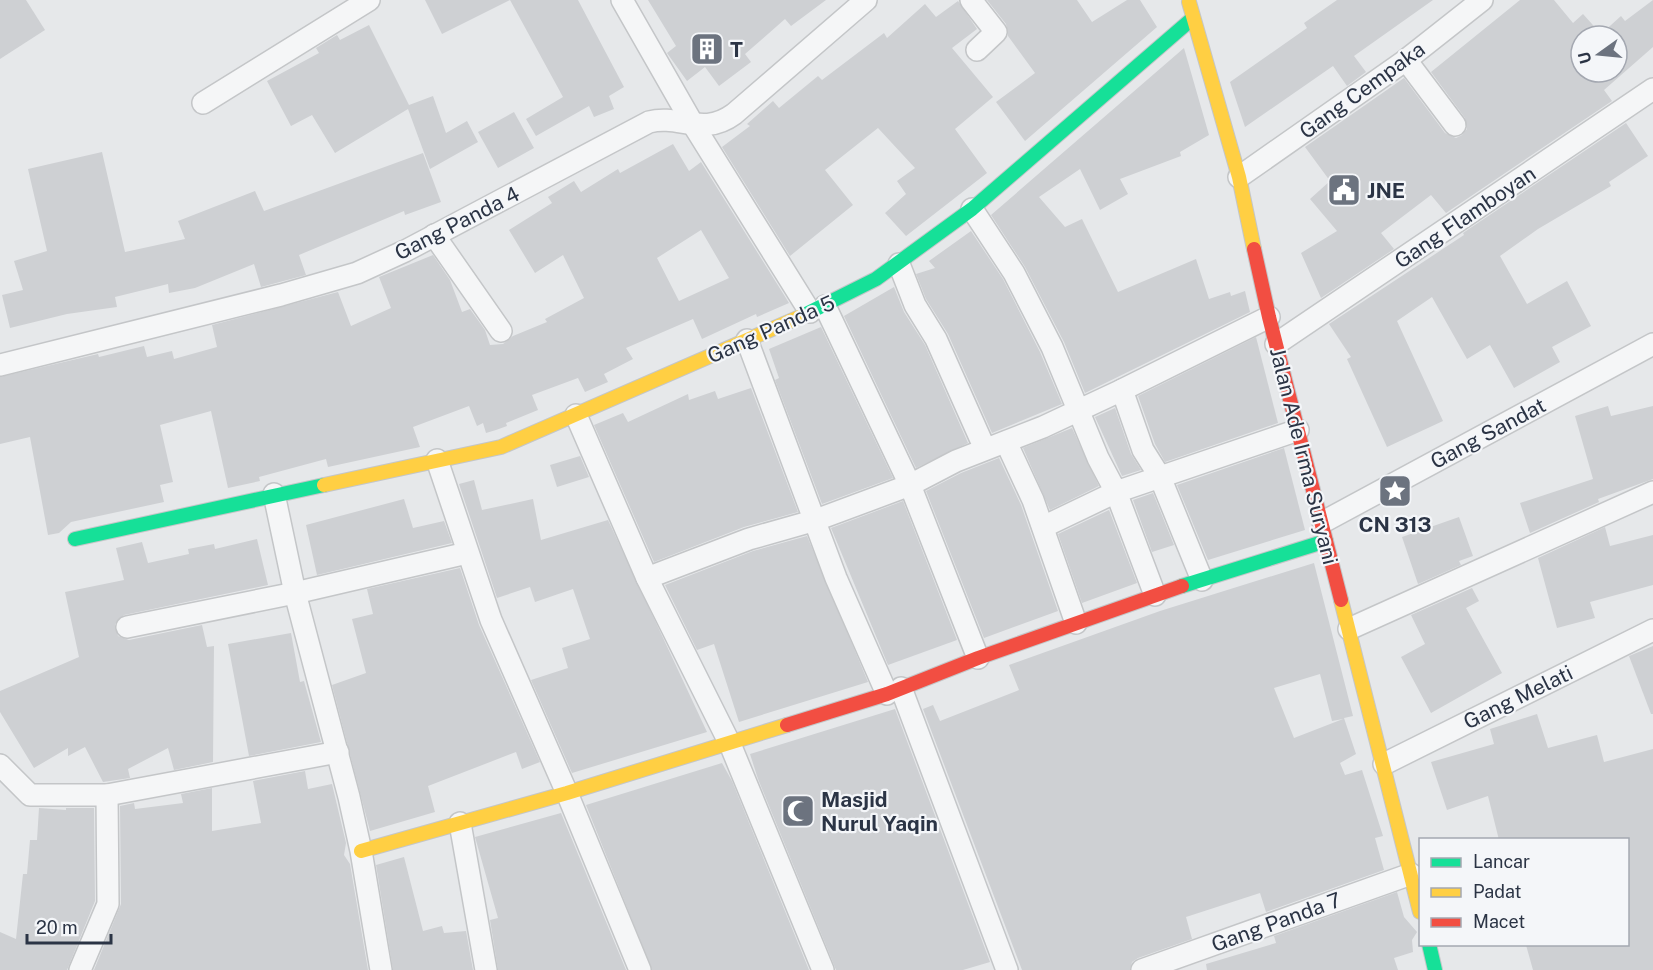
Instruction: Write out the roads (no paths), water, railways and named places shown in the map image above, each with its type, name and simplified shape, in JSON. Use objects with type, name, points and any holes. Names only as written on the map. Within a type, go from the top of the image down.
[{"type":"street","points":[[203,103],[369,0]]},
{"type":"street","points":[[622,0],[694,126],[818,309],[910,485],[978,658]]},
{"type":"street","name":"Gang Panda 4","points":[[0,364],[281,295],[357,273],[649,122],[662,120],[694,126],[728,119],[866,0]]},
{"type":"street","points":[[971,0],[996,32],[977,50]]},
{"type":"street","name":"Jalan Ade Irma Suryani","points":[[1188,0],[1239,177],[1269,316],[1419,908]]},
{"type":"street","name":"Gang Cempaka","points":[[1239,177],[1406,60],[1482,0]]},
{"type":"street","name":"Gang Panda 5","points":[[75,539],[274,494],[501,447],[818,309],[899,264],[972,209],[1192,18]]},
{"type":"street","points":[[1406,60],[1455,125]]},
{"type":"street","name":"Gang Flamboyan","points":[[1276,344],[1653,89]]},
{"type":"street","points":[[972,209],[1014,273],[1052,347],[1098,458],[1116,492],[1155,595]]},
{"type":"street","points":[[434,235],[501,331]]},
{"type":"street","points":[[899,264],[915,305],[936,339],[985,449]]},
{"type":"street","points":[[647,578],[749,539],[816,520],[910,485],[985,449],[1006,442],[1122,390],[1269,316]]},
{"type":"street","points":[[747,340],[836,578],[894,691],[1008,970]]},
{"type":"street","name":"Gang Sandat","points":[[1324,531],[1653,344]]},
{"type":"street","points":[[1122,390],[1143,450],[1160,477],[1202,580]]},
{"type":"street","points":[[576,415],[647,578],[730,744],[823,970]]},
{"type":"street","points":[[1043,527],[1116,492],[1298,430]]},
{"type":"street","points":[[1006,442],[1043,527],[1076,623]]},
{"type":"street","points":[[437,460],[467,553],[499,639],[567,793],[640,970]]},
{"type":"street","points":[[1349,629],[1653,492]]},
{"type":"street","points":[[274,494],[295,593],[338,752],[361,851],[381,970]]},
{"type":"street","points":[[361,851],[567,793],[894,691],[978,658],[1202,580],[1324,531]]},
{"type":"street","points":[[127,627],[295,593],[467,553]]},
{"type":"street","name":"Gang Melati","points":[[1384,764],[1653,630]]},
{"type":"street","points":[[0,765],[22,790],[30,795],[107,795],[338,752]]},
{"type":"street","points":[[80,970],[108,903],[107,795]]},
{"type":"street","points":[[460,823],[486,970]]},
{"type":"street","name":"Gang Panda 7","points":[[1142,970],[1411,874]]},
{"type":"street","points":[[1429,946],[1435,970]]},
{"type":"place","name":"T","points":[[707,49]]},
{"type":"place","name":"JNE","points":[[1344,190]]},
{"type":"place","name":"CN 313","points":[[1395,491]]},
{"type":"place","name":"Masjid Nurul Yaqin","points":[[798,811]]}]
